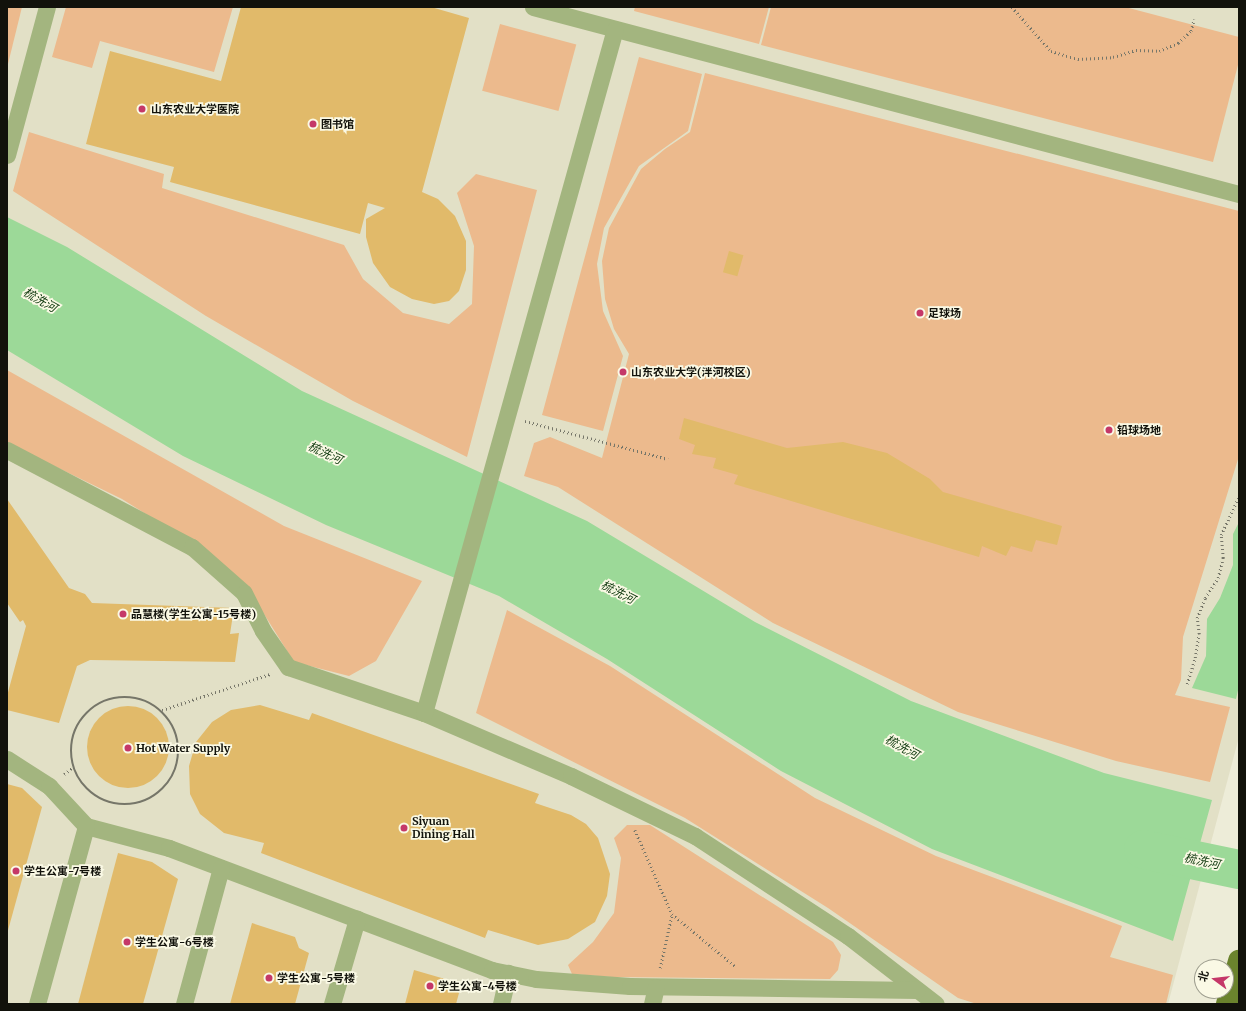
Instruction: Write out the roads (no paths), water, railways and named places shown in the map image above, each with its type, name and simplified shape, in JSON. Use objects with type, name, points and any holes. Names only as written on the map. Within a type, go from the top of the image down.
[{"type":"main road","points":[[1227,1004],[1239,961]]},
{"type":"street","points":[[7,155],[47,7]]},
{"type":"street","points":[[533,7],[1239,194]]},
{"type":"street","points":[[424,713],[615,29]]},
{"type":"street","points":[[7,450],[192,547],[244,593],[263,631],[288,667],[424,713],[623,802],[695,836],[848,936],[936,1004]]},
{"type":"street","points":[[7,759],[49,786],[86,826],[169,848],[492,970],[536,979],[656,987],[762,990],[808,997],[917,990]]},
{"type":"street","points":[[37,1004],[86,826]]},
{"type":"street","points":[[184,1004],[221,868]]},
{"type":"street","points":[[332,1004],[356,919]]},
{"type":"street","points":[[501,1004],[508,973]]},
{"type":"street","points":[[652,1004],[656,987]]},
{"type":"water","points":[[7,217],[67,247],[302,391],[587,521],[755,622],[911,701],[1104,773],[1212,800],[1173,941],[932,849],[781,771],[607,659],[499,596],[326,525],[183,456],[7,350]]},
{"type":"water","points":[[1239,522],[1239,686],[1236,699],[1192,688],[1206,656],[1207,619],[1220,598],[1233,565],[1233,534]]},
{"type":"waterway","name":"梳洗河","points":[[1143,849],[1239,869]]},
{"type":"place","name":"山东农业大学医院","points":[[142,109]]},
{"type":"place","name":"图书馆","points":[[313,124]]},
{"type":"place","name":"足球场","points":[[920,313]]},
{"type":"place","name":"山东农业大学(泮河校区)","points":[[623,372]]},
{"type":"place","name":"铅球场地","points":[[1109,430]]},
{"type":"place","name":"品慧楼(学生公寓-15号楼)","points":[[123,614]]},
{"type":"place","name":"Hot Water Supply","points":[[128,748]]},
{"type":"place","name":"Siyuan Dining Hall","points":[[404,828]]},
{"type":"place","name":"学生公寓-7号楼","points":[[16,871]]},
{"type":"place","name":"学生公寓-6号楼","points":[[127,942]]},
{"type":"place","name":"学生公寓-5号楼","points":[[269,978]]},
{"type":"place","name":"学生公寓-4号楼","points":[[430,986]]}]
